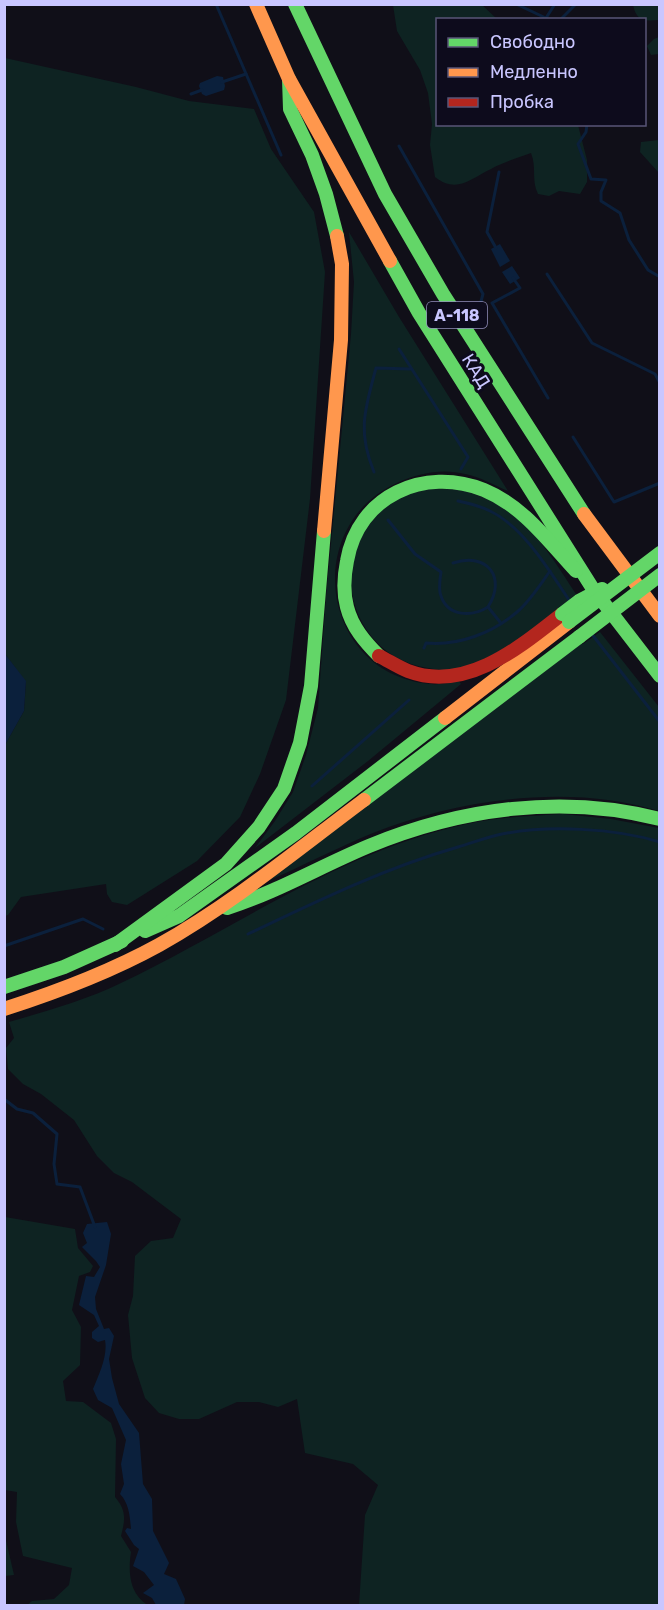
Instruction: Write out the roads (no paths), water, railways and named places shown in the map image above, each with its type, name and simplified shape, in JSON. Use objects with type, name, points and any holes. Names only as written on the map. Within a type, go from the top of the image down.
[{"type":"main road","name":"КАД","points":[[256,4],[289,79],[419,313],[593,589],[660,676]]},
{"type":"main road","name":"КАД","points":[[295,4],[385,194],[443,294],[590,523],[660,616]]},
{"type":"main road","points":[[115,945],[226,864],[259,827],[284,789],[300,743],[312,675],[341,340],[342,264],[326,194],[312,155],[290,109],[289,79]]},
{"type":"main road","points":[[593,589],[525,517],[506,502],[469,485],[452,481],[428,481],[406,488],[384,499],[368,513],[357,528],[348,550],[344,568],[343,594],[352,622],[361,639],[380,658],[420,675],[440,677],[488,666],[626,579],[660,553]]},
{"type":"main road","points":[[4,1008],[74,984],[142,954],[208,915],[262,878],[660,575]]},
{"type":"main road","points":[[4,987],[64,967],[179,916],[296,833],[566,618]]},
{"type":"main road","points":[[208,915],[275,891],[381,841],[423,826],[467,815],[513,808],[563,806],[612,810],[660,819]]},
{"type":"water","points":[[217,76],[223,77],[224,90],[206,96],[202,94],[200,83]]},
{"type":"water","points":[[500,244],[510,261],[500,267],[491,249]]},
{"type":"water","points":[[512,266],[520,278],[510,284],[502,272]]},
{"type":"water","points":[[5,654],[26,681],[24,711],[5,745]]},
{"type":"water","points":[[107,1222],[111,1234],[106,1265],[95,1297],[96,1309],[104,1329],[109,1328],[114,1336],[109,1359],[119,1404],[139,1433],[143,1484],[152,1499],[153,1531],[169,1563],[164,1574],[176,1579],[185,1599],[184,1605],[156,1605],[152,1598],[143,1593],[154,1585],[144,1572],[133,1566],[139,1549],[125,1531],[127,1528],[131,1529],[130,1520],[127,1506],[120,1494],[124,1484],[121,1464],[126,1440],[112,1408],[98,1400],[93,1389],[106,1346],[105,1340],[98,1342],[92,1338],[92,1332],[99,1326],[94,1315],[79,1305],[86,1276],[94,1277],[100,1267],[82,1247],[87,1243],[83,1233],[87,1224]]},
{"type":"waterway","points":[[216,4],[281,155]]},
{"type":"waterway","points":[[516,4],[546,18]]},
{"type":"waterway","points":[[546,18],[555,4]]},
{"type":"waterway","points":[[562,18],[576,4]]},
{"type":"waterway","points":[[222,82],[246,74]]},
{"type":"waterway","points":[[191,94],[202,90]]},
{"type":"waterway","points":[[587,126],[586,132],[578,144],[591,179],[606,180],[601,192],[601,201],[620,213],[629,240],[648,270],[660,277]]},
{"type":"waterway","points":[[399,146],[483,294],[480,305]]},
{"type":"waterway","points":[[496,248],[487,232],[499,172]]},
{"type":"waterway","points":[[547,274],[592,343],[655,374],[660,383]]},
{"type":"waterway","points":[[513,278],[520,288],[492,303],[548,398]]},
{"type":"waterway","points":[[399,349],[468,457],[461,469]]},
{"type":"waterway","points":[[374,472],[364,432],[366,408],[376,368],[411,369]]},
{"type":"waterway","points":[[573,437],[614,502],[660,483]]},
{"type":"waterway","points":[[458,501],[490,511],[514,528],[545,564],[571,603]]},
{"type":"waterway","points":[[388,520],[415,554],[441,572],[440,593],[449,608],[468,613],[488,607]]},
{"type":"waterway","points":[[453,563],[475,561],[484,564],[490,570],[495,586],[488,607],[500,622]]},
{"type":"waterway","points":[[424,648],[426,643],[463,640],[497,626],[522,608],[550,571]]},
{"type":"waterway","points":[[591,633],[660,722]]},
{"type":"waterway","points":[[312,786],[409,700]]},
{"type":"waterway","points":[[248,934],[378,875],[431,855],[502,834],[540,829],[581,829],[642,837],[660,842]]},
{"type":"waterway","points":[[4,946],[83,919],[103,929]]},
{"type":"waterway","points":[[4,1099],[17,1109],[33,1113],[57,1134],[54,1164],[57,1184],[80,1187],[95,1227]]}]
